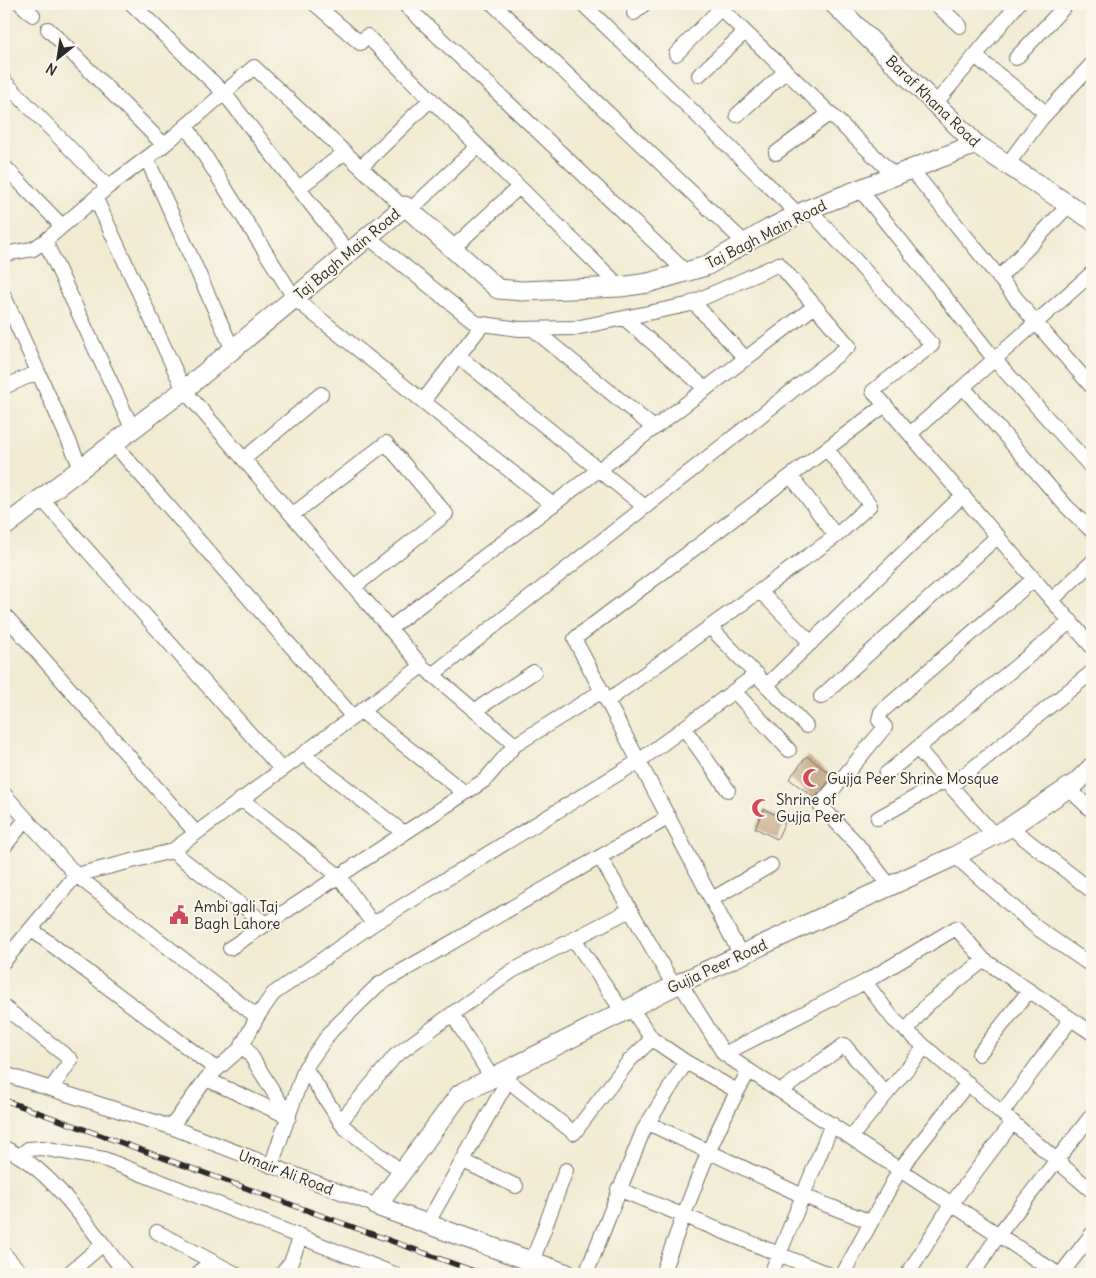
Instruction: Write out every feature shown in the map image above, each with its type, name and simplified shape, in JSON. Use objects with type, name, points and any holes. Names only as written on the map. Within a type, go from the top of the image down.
[{"type":"street","points":[[21,4],[33,15]]},
{"type":"street","points":[[132,4],[224,93],[349,254]]},
{"type":"street","points":[[315,4],[360,43],[367,36],[620,287]]},
{"type":"street","points":[[404,4],[686,272]]},
{"type":"street","points":[[493,4],[745,242]]},
{"type":"street","points":[[583,4],[804,212],[932,345],[873,391],[1092,647]]},
{"type":"street","name":"Baraf Khana Road","points":[[834,4],[976,144],[1068,206],[1089,214]]},
{"type":"street","points":[[936,4],[960,26]]},
{"type":"street","points":[[935,104],[1018,4]]},
{"type":"street","points":[[1016,58],[1067,4]]},
{"type":"street","points":[[676,54],[718,6],[830,113],[902,172],[999,278],[1092,387]]},
{"type":"street","points":[[48,29],[164,145]]},
{"type":"street","points":[[699,75],[745,32]]},
{"type":"street","points":[[975,56],[1046,114]]},
{"type":"street","points":[[1007,165],[1046,114],[1092,64]]},
{"type":"street","points":[[4,254],[33,249],[45,241],[108,187],[164,145],[254,67],[407,208],[478,146]]},
{"type":"street","points":[[737,114],[786,71]]},
{"type":"street","points":[[4,81],[108,187]]},
{"type":"street","points":[[361,167],[431,99]]},
{"type":"street","points":[[776,153],[830,113]]},
{"type":"street","points":[[186,126],[295,299],[553,505]]},
{"type":"street","name":"Taj Bagh Main Road","points":[[4,527],[184,390],[232,348],[295,299],[368,237],[407,208],[454,247],[498,288],[522,291],[620,287],[648,283],[706,266],[745,242],[804,212],[859,188],[976,144]]},
{"type":"street","points":[[299,188],[345,152]]},
{"type":"street","points":[[146,159],[232,348]]},
{"type":"street","points":[[4,166],[62,226]]},
{"type":"street","points":[[454,247],[519,187]]},
{"type":"street","points":[[859,188],[995,360],[1092,468]]},
{"type":"street","points":[[96,199],[184,390],[427,670],[515,745]]},
{"type":"street","points":[[999,278],[1068,206]]},
{"type":"street","points":[[4,962],[76,875],[172,851],[357,714],[427,670],[645,507],[849,346],[779,264],[693,302],[575,328],[533,328],[476,323],[368,237]]},
{"type":"street","points":[[45,241],[133,430]]},
{"type":"street","points":[[910,434],[1036,323],[1091,278]]},
{"type":"street","points":[[4,296],[81,468]]},
{"type":"street","points":[[693,302],[746,359]]},
{"type":"street","points":[[390,628],[815,306]]},
{"type":"street","points":[[624,318],[706,389]]},
{"type":"street","points":[[423,401],[483,324]]},
{"type":"street","points":[[533,328],[654,428]]},
{"type":"street","points":[[458,356],[645,507]]},
{"type":"street","points":[[4,387],[38,372]]},
{"type":"street","points":[[963,387],[1066,506],[1092,530]]},
{"type":"street","points":[[244,459],[321,394]]},
{"type":"street","points":[[741,955],[575,639],[885,405]]},
{"type":"street","points":[[292,515],[386,442],[446,514],[354,586]]},
{"type":"street","points":[[113,443],[357,714],[465,793]]},
{"type":"street","points":[[230,948],[485,780],[515,745],[605,696],[710,627],[836,536],[870,505],[827,449]]},
{"type":"street","points":[[791,476],[836,536]]},
{"type":"street","points":[[768,684],[962,495]]},
{"type":"street","points":[[42,499],[282,770]]},
{"type":"street","points":[[821,697],[998,536]]},
{"type":"street","points":[[1052,600],[1092,562]]},
{"type":"street","points":[[890,886],[857,844],[820,805],[885,727],[879,720],[881,712],[1034,579]]},
{"type":"street","points":[[760,591],[811,643]]},
{"type":"street","points":[[4,614],[196,833]]},
{"type":"street","points":[[886,774],[1070,621]]},
{"type":"street","points":[[710,627],[768,684],[806,726]]},
{"type":"street","points":[[474,711],[534,672]]},
{"type":"street","points":[[878,818],[948,783],[1092,672]]},
{"type":"street","points":[[171,1128],[206,1079],[241,1048],[257,1017],[273,994],[373,924],[639,760],[757,674]]},
{"type":"street","points":[[734,692],[788,750]]},
{"type":"street","points":[[684,728],[728,790]]},
{"type":"street","points":[[918,748],[948,783],[1002,831],[1092,891]]},
{"type":"street","points":[[303,754],[404,833]]},
{"type":"street","name":"Gujja Peer Road","points":[[377,1206],[460,1094],[500,1078],[677,985],[955,856],[1002,831],[1077,782],[1092,767]]},
{"type":"street","points":[[1067,787],[1092,811]]},
{"type":"street","points":[[4,794],[76,875],[257,1017]]},
{"type":"street","points":[[241,799],[339,876],[373,924]]},
{"type":"street","points":[[271,1166],[305,1068],[331,1031],[378,986],[669,817]]},
{"type":"street","points":[[4,847],[26,819]]},
{"type":"street","points":[[172,851],[266,924]]},
{"type":"street","points":[[955,856],[1037,928],[1092,966]]},
{"type":"street","points":[[600,857],[630,910],[677,985],[724,1054],[1060,1274],[1092,1234]]},
{"type":"street","points":[[712,898],[771,865]]},
{"type":"street","points":[[340,1122],[395,1056],[452,1014],[512,971],[630,910]]},
{"type":"street","points":[[724,1054],[865,982],[956,928],[984,960],[1092,1034]]},
{"type":"street","points":[[31,929],[216,1069]]},
{"type":"street","points":[[574,939],[627,1010],[652,1039],[686,1062],[737,1091]]},
{"type":"street","points":[[906,1030],[928,1004],[984,960]]},
{"type":"street","points":[[865,982],[894,1020],[1092,1191]]},
{"type":"street","points":[[979,1054],[1029,991]]},
{"type":"street","points":[[4,1007],[71,1060],[51,1089]]},
{"type":"street","points":[[452,1014],[500,1078],[574,1133],[630,1061],[652,1039]]},
{"type":"street","points":[[908,1274],[952,1202],[1071,1019]]},
{"type":"street","points":[[243,1043],[289,1117]]},
{"type":"street","points":[[781,1091],[844,1045],[886,1094]]},
{"type":"street","points":[[850,1136],[926,1047]]},
{"type":"street","points":[[586,1274],[618,1189],[648,1124],[686,1062]]},
{"type":"street","points":[[305,1068],[344,1127],[402,1172]]},
{"type":"street","points":[[662,1274],[709,1152],[737,1091],[749,1071]]},
{"type":"street","name":"Umair Ali Road","points":[[4,1074],[171,1128],[377,1206],[567,1274]]},
{"type":"street","points":[[427,1224],[463,1161],[500,1078]]},
{"type":"street","points":[[206,1079],[289,1117]]},
{"type":"street","points":[[843,1274],[900,1169],[968,1083]]},
{"type":"street","points":[[973,1274],[998,1234],[1058,1161],[1092,1115]]},
{"type":"street","points":[[648,1124],[803,1196],[871,1222]]},
{"type":"street","points":[[771,1274],[832,1124]]},
{"type":"street","points":[[4,1148],[21,1155],[46,1176],[126,1274]]},
{"type":"street","points":[[21,1155],[28,1149],[42,1148],[104,1160],[394,1274]]},
{"type":"street","points":[[463,1161],[516,1186]]},
{"type":"street","points":[[532,1262],[566,1170]]},
{"type":"street","points":[[618,1189],[828,1274]]},
{"type":"street","points":[[156,1232],[236,1274]]},
{"type":"street","points":[[281,1274],[291,1262],[301,1236]]},
{"type":"street","points":[[68,1274],[102,1245]]},
{"type":"street","points":[[4,1254],[22,1274]]},
{"type":"street","points":[[198,1274],[210,1260]]},
{"type":"building","name":"Gujja Peer Shrine Mosque","points":[[807,756],[833,776],[815,798],[789,779]]},
{"type":"building","points":[[764,809],[786,820],[777,839],[755,828]]},
{"type":"railway","points":[[4,1100],[482,1274]]},
{"type":"place","name":"Gujja Peer Shrine Mosque","points":[[812,778]]},
{"type":"place","name":"Shrine of Gujja Peer","points":[[761,808]]},
{"type":"place","name":"Ambi gali Taj Bagh Lahore","points":[[179,915]]}]
